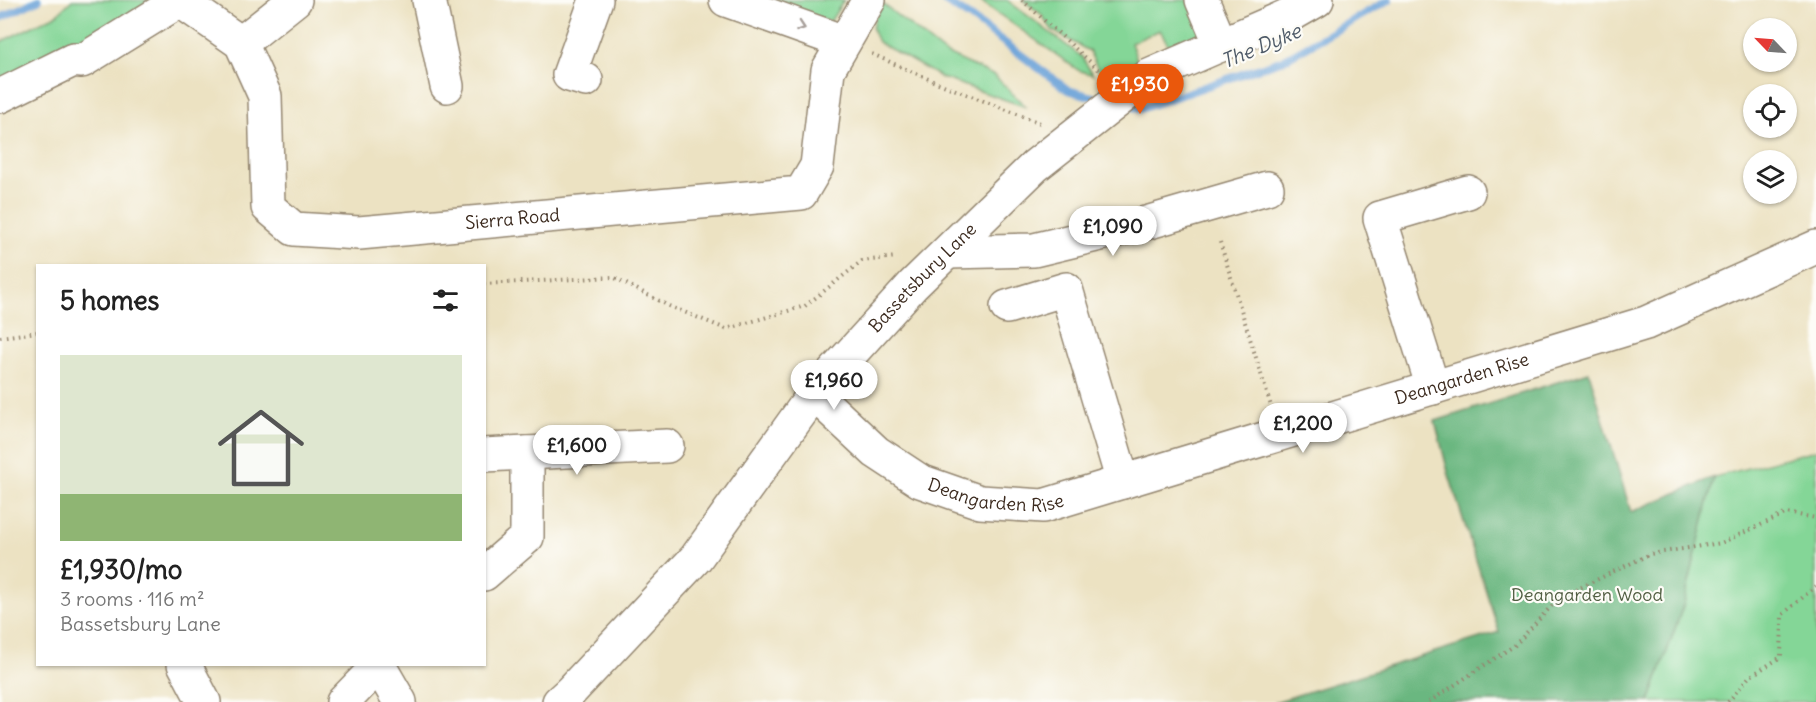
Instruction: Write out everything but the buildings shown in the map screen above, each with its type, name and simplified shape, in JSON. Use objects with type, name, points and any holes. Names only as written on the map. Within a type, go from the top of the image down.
[{"type":"street","points":[[0,96],[73,60],[82,60],[179,0],[241,44],[295,0]]},
{"type":"street","points":[[429,0],[447,86]]},
{"type":"street","points":[[586,80],[569,75],[596,0]]},
{"type":"street","points":[[726,0],[844,42]]},
{"type":"street","name":"Sierra Road","points":[[241,44],[265,96],[268,207],[294,230],[359,233],[801,193],[817,166],[828,70],[869,0]]},
{"type":"street","points":[[1202,0],[1221,45]]},
{"type":"street","name":"Bassetsbury Lane","points":[[559,702],[696,558],[814,394],[913,285],[1035,166],[1145,79],[1296,12],[1317,0]]},
{"type":"street","points":[[948,252],[1034,250],[1146,223],[1267,188]]},
{"type":"street","points":[[1433,388],[1380,218],[1468,192]]},
{"type":"street","name":"Deangarden Rise","points":[[814,394],[876,452],[920,481],[980,502],[1043,506],[1646,323],[1816,248]]},
{"type":"street","points":[[1007,307],[1065,289],[1123,482]]},
{"type":"street","points":[[486,455],[667,446]]},
{"type":"street","points":[[486,572],[526,537],[527,453]]},
{"type":"street","points":[[185,666],[204,702]]},
{"type":"street","points":[[344,702],[378,666]]},
{"type":"street","points":[[380,666],[400,702]]},
{"type":"path","points":[[1022,0],[1098,69],[1145,79]]},
{"type":"path","points":[[844,42],[933,81],[1072,136]]},
{"type":"path","points":[[1221,242],[1273,413]]},
{"type":"path","points":[[486,284],[613,277],[669,306],[726,329],[805,306],[862,261],[948,252]]},
{"type":"path","points":[[0,337],[36,332]]},
{"type":"path","points":[[1429,702],[1515,645],[1559,598],[1650,554],[1721,543],[1787,513],[1816,518]]},
{"type":"path","points":[[1728,702],[1749,677],[1781,657],[1782,615],[1816,586]]},
{"type":"green space","points":[[72,0],[149,0],[117,26],[0,81],[0,42],[56,15]]},
{"type":"green space","points":[[746,0],[844,0],[830,22]]},
{"type":"green space","points":[[979,0],[1007,0],[1082,57],[1093,75],[1078,70]]},
{"type":"green space","points":[[1023,0],[1201,0],[1215,29],[1172,52],[1160,30],[1131,43],[1140,68],[1106,85],[1089,51],[1053,31],[1041,14]]},
{"type":"green space","points":[[883,4],[943,52],[995,76],[1026,107],[942,78],[878,42],[872,29],[875,16]]},
{"type":"green space","name":"Deangarden Wood","points":[[1589,372],[1631,512],[1714,477],[1684,603],[1649,702],[1275,702],[1499,632],[1448,472],[1435,421]]},
{"type":"green space","points":[[1816,450],[1816,702],[1649,702],[1684,603],[1714,477]]},
{"type":"waterway","points":[[0,18],[38,0]]},
{"type":"waterway","points":[[943,0],[970,17],[1068,90],[1104,100]]},
{"type":"waterway","name":"The Dyke","points":[[1126,105],[1140,109],[1283,60],[1389,0]]}]
